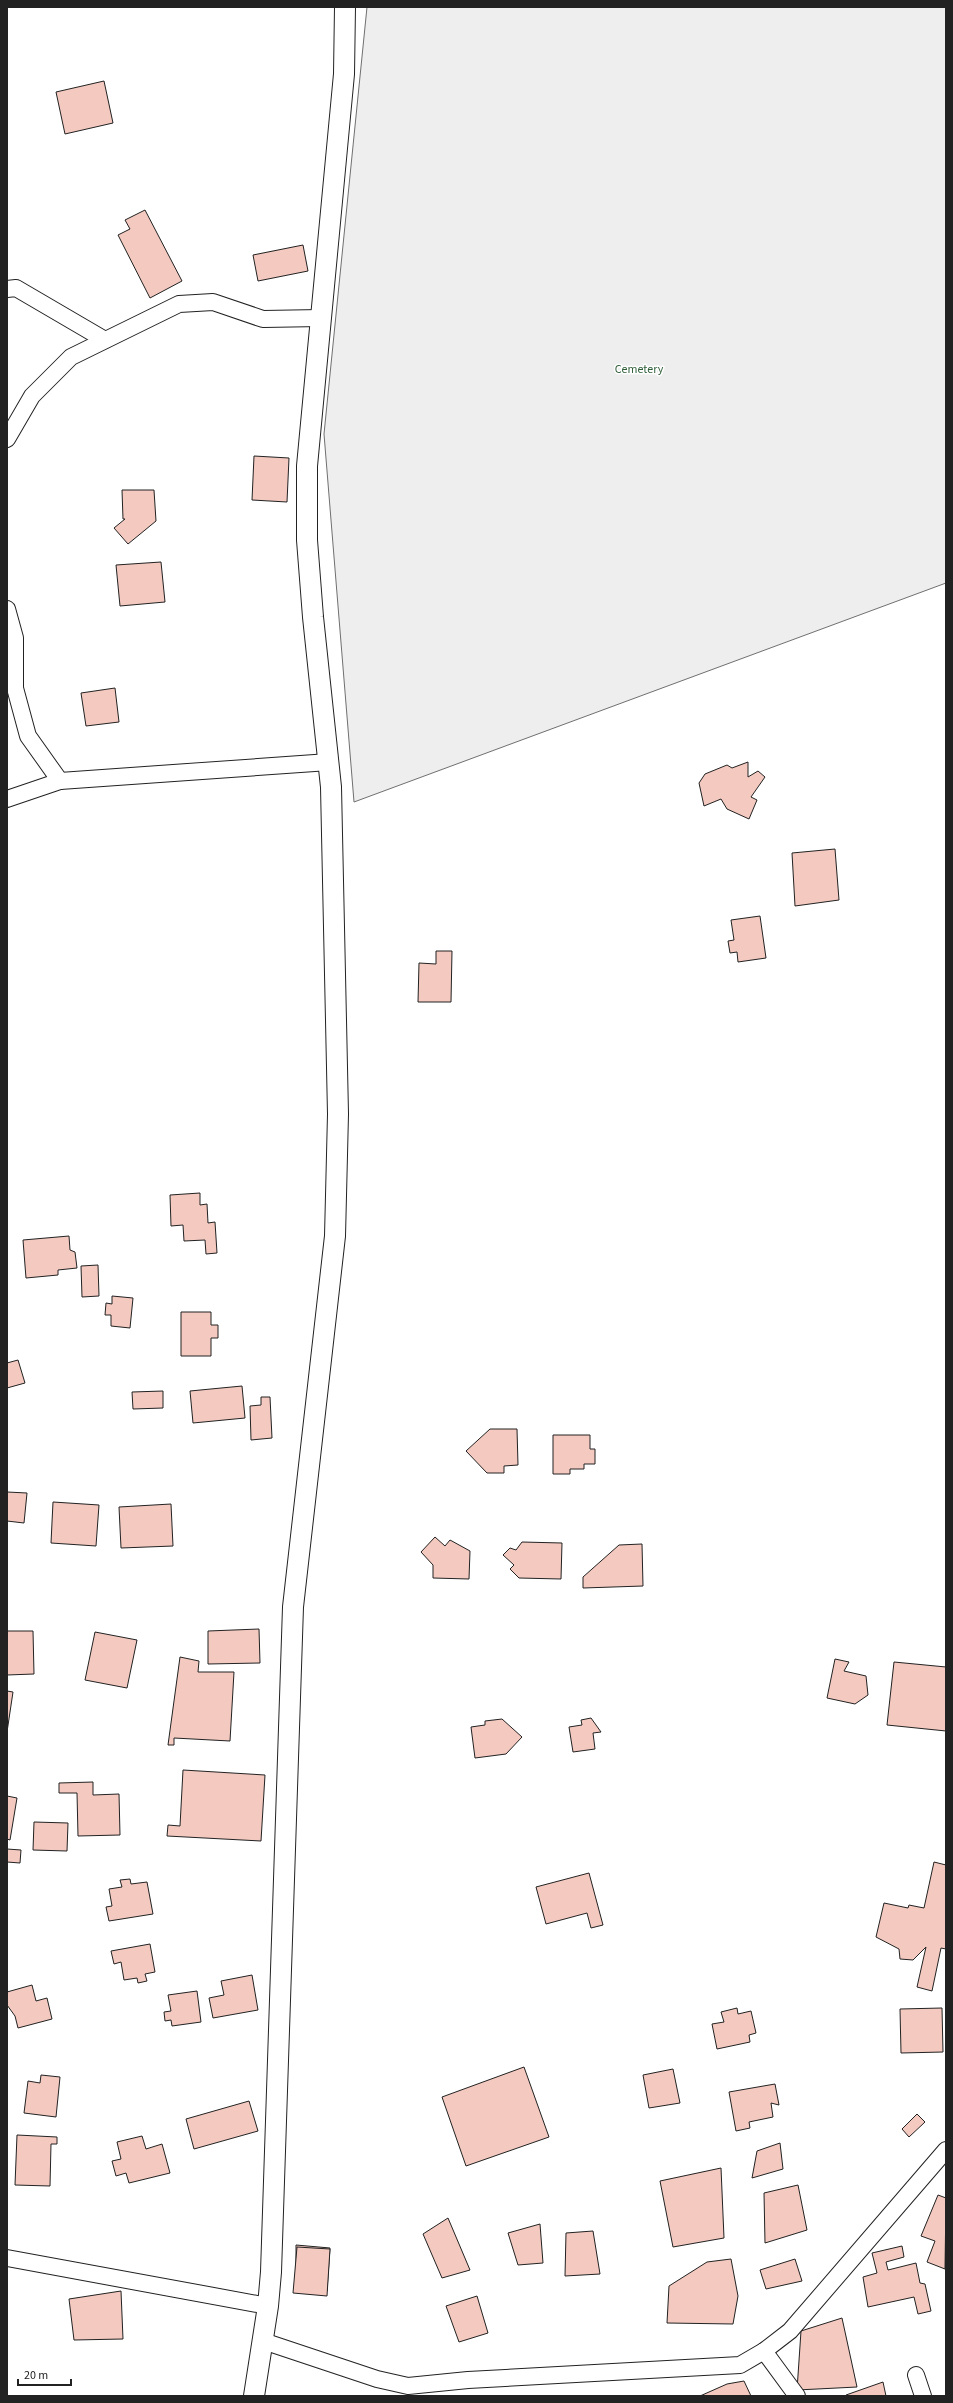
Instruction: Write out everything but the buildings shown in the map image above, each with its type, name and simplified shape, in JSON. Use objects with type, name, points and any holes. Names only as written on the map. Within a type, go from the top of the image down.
[{"type":"street","points":[[254,2396],[268,2306],[293,1606],[335,1236],[338,1114],[329,762],[313,617],[307,540],[307,466],[344,74],[345,7]]},
{"type":"street","points":[[7,289],[16,288],[104,340]]},
{"type":"street","points":[[7,439],[32,396],[71,357],[179,304],[213,302],[263,319],[321,318]]},
{"type":"street","points":[[7,609],[15,638],[15,688],[28,736],[60,781]]},
{"type":"street","points":[[7,799],[60,781],[329,762]]},
{"type":"street","points":[[262,2341],[377,2379],[408,2386],[468,2380],[740,2365],[764,2351],[790,2331],[946,2150]]},
{"type":"street","points":[[7,2258],[268,2306]]},
{"type":"street","points":[[764,2351],[797,2396]]},
{"type":"street","points":[[916,2375],[923,2396]]},
{"type":"green space","name":"Cemetery","points":[[367,7],[946,7],[946,583],[354,802],[324,434]]}]
